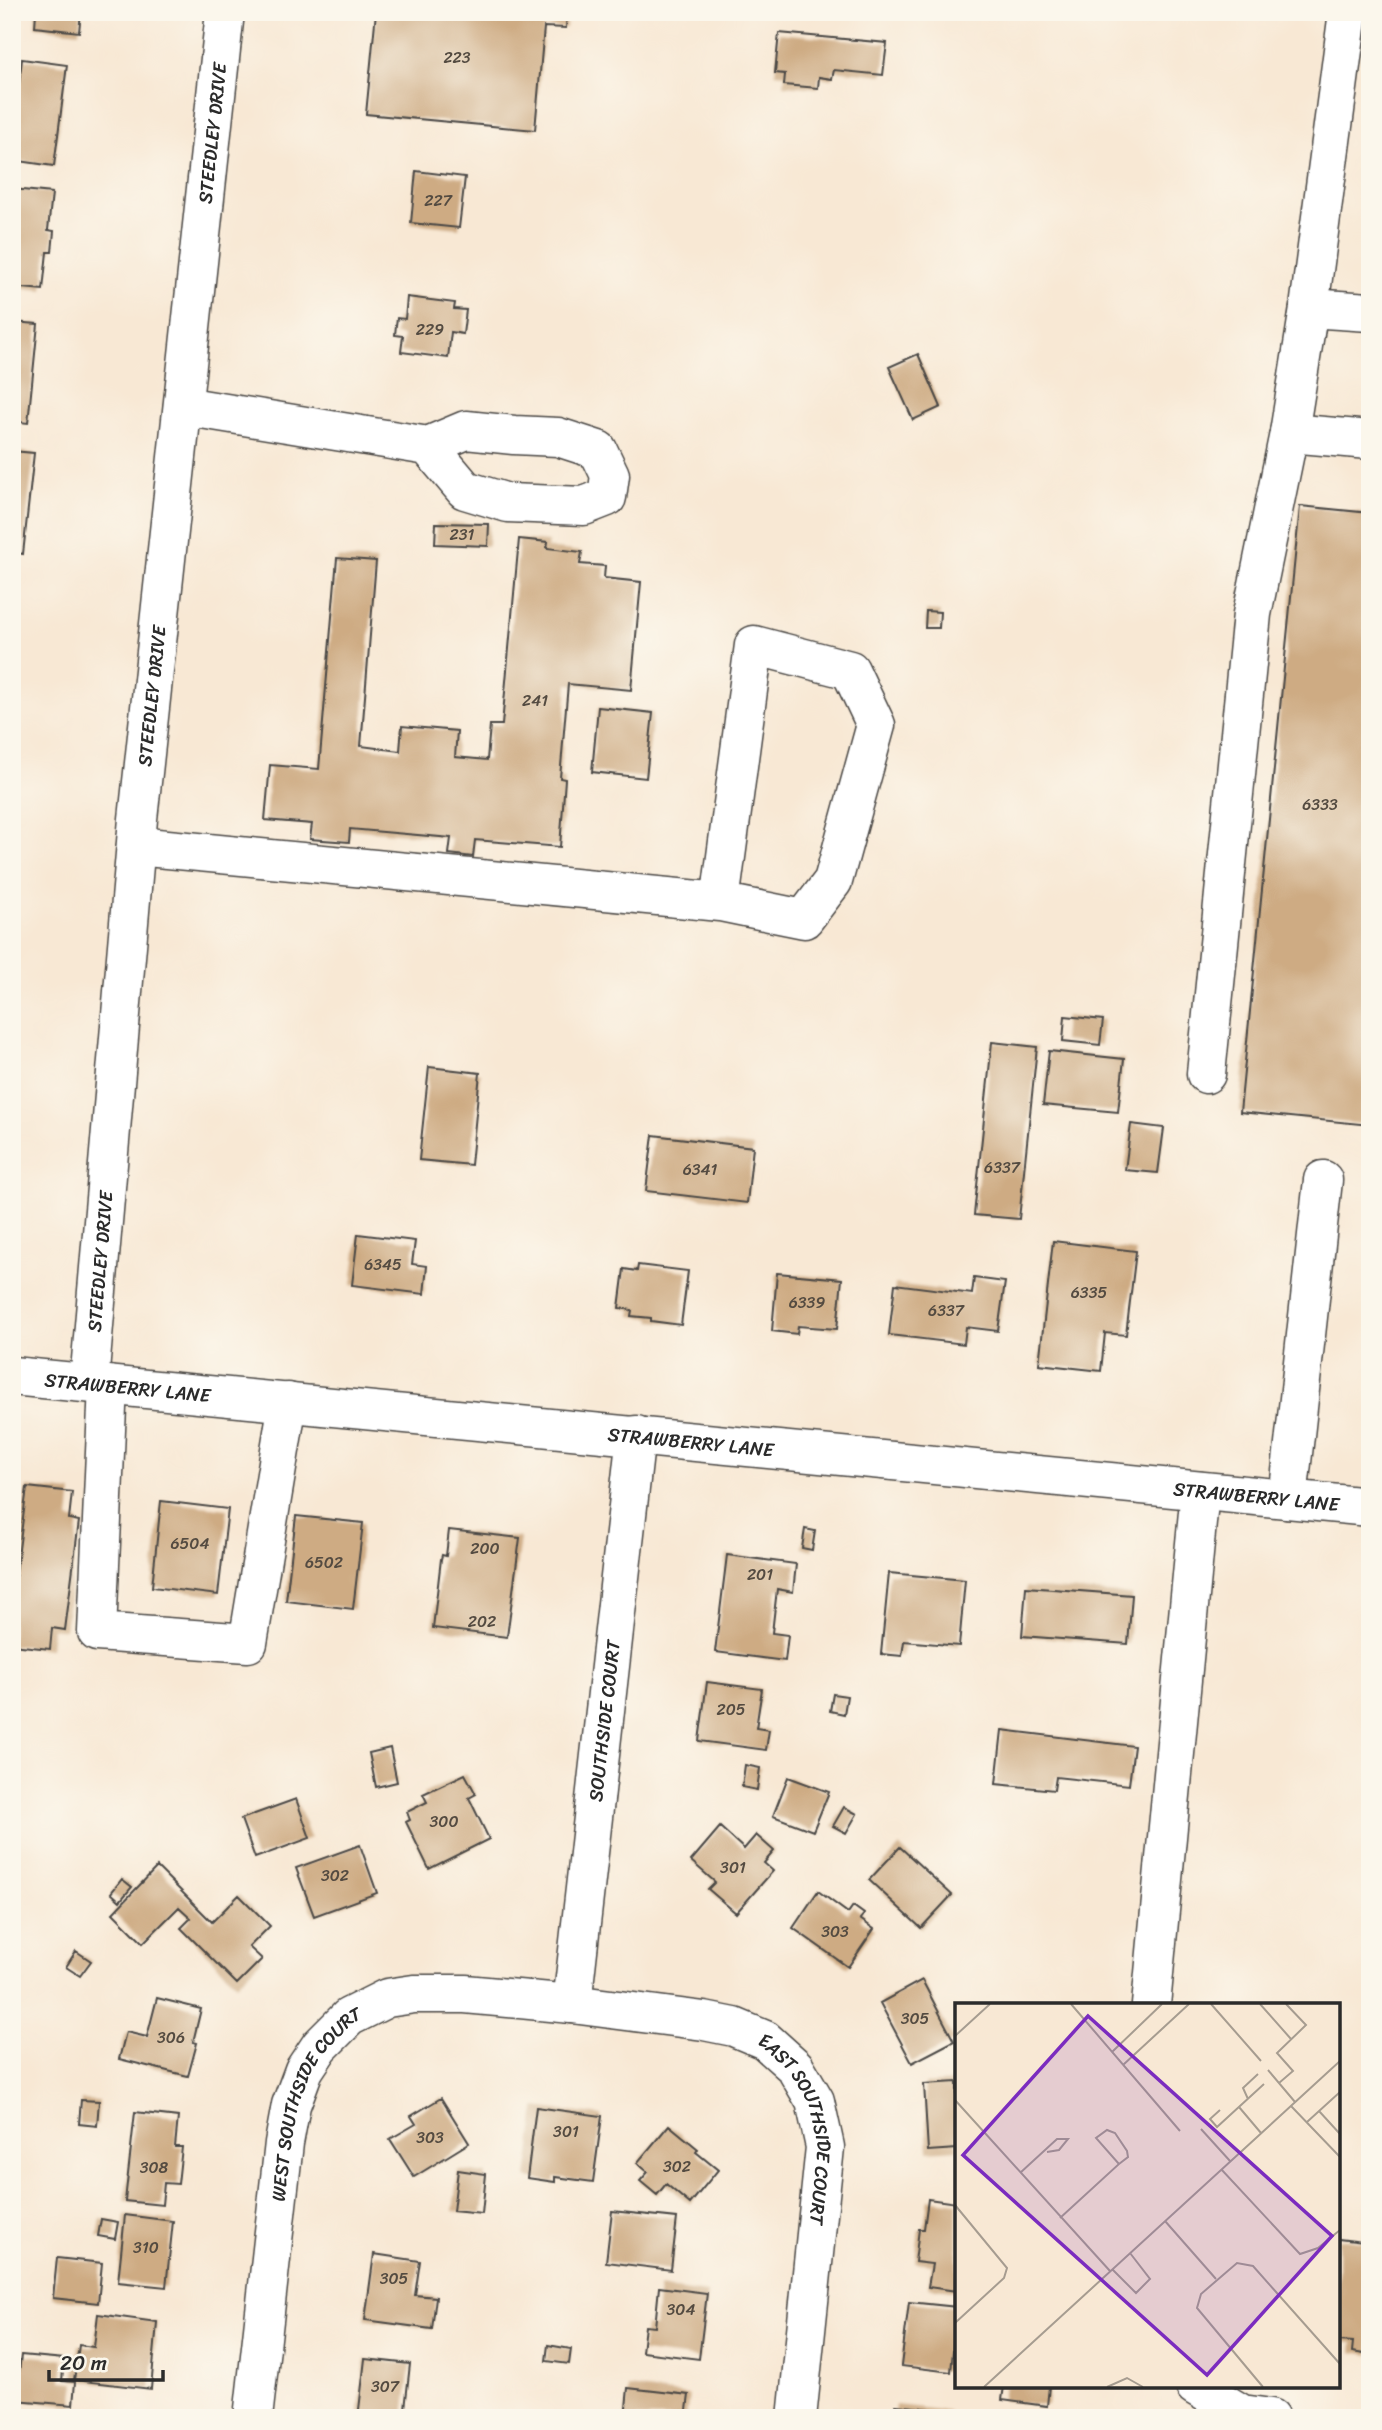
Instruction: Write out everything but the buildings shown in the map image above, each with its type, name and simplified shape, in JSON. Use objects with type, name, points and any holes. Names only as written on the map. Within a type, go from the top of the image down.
[{"type":"street","name":"STEEDLEY DRIVE","points":[[225,12],[136,846],[98,1384],[106,1438],[97,1632],[248,1643],[288,1402]]},
{"type":"street","points":[[1206,1074],[1252,614],[1289,433],[1309,308],[1348,12]]},
{"type":"street","points":[[1309,308],[1370,312]]},
{"type":"street","points":[[183,406],[428,446]]},
{"type":"street","points":[[1289,433],[1370,440]]},
{"type":"street","points":[[136,846],[720,902],[804,919],[833,881],[876,725],[850,670],[754,645],[720,902]]},
{"type":"street","points":[[1288,1499],[1323,1180]]},
{"type":"street","name":"STRAWBERRY LANE","points":[[12,1376],[1370,1507]]},
{"type":"street","name":"SOUTHSIDE COURT","points":[[572,2004],[636,1435]]},
{"type":"street","points":[[1151,2003],[1200,1491]]},
{"type":"street","name":"WEST SOUTHSIDE COURT","points":[[253,2418],[284,2143],[291,2105],[304,2070],[320,2046],[349,2017],[387,1998],[414,1994],[466,1994],[572,2004]]},
{"type":"street","name":"EAST SOUTHSIDE COURT","points":[[572,2004],[734,2027],[765,2040],[786,2057],[795,2067],[814,2101],[825,2147],[797,2418]]},
{"type":"street","points":[[1198,2388],[1242,2414],[1272,2418]]}]
